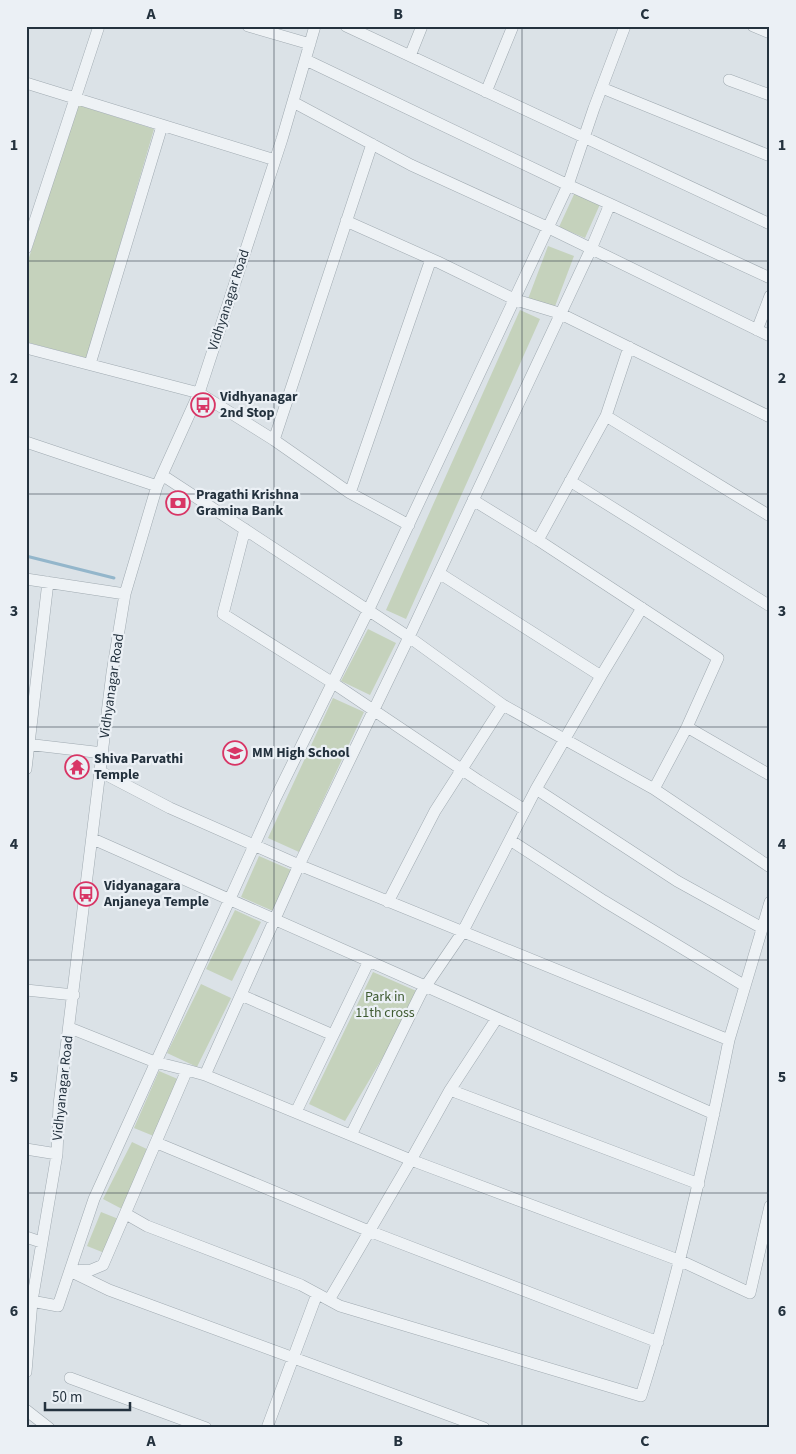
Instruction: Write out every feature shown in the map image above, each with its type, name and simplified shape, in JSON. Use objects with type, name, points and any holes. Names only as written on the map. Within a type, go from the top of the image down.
[{"type":"street","points":[[26,248],[99,26]]},
{"type":"street","points":[[248,26],[310,44]]},
{"type":"street","name":"Vidhyanagar Road","points":[[26,1372],[29,1301],[38,1276],[41,1242],[57,1154],[59,1105],[70,1028],[112,673],[126,594],[157,486],[199,393],[275,160],[315,26]]},
{"type":"street","points":[[346,26],[584,139],[770,224]]},
{"type":"street","points":[[410,56],[422,26]]},
{"type":"street","points":[[486,92],[513,26]]},
{"type":"street","points":[[29,1301],[58,1306],[94,1199],[255,844],[368,611],[549,228],[568,185],[625,26]]},
{"type":"street","points":[[753,26],[770,33]]},
{"type":"street","points":[[306,60],[568,185],[770,278]]},
{"type":"street","points":[[729,80],[770,94]]},
{"type":"street","points":[[26,83],[275,160]]},
{"type":"street","points":[[602,88],[770,156]]},
{"type":"street","points":[[293,102],[411,165],[549,228],[770,336]]},
{"type":"street","points":[[90,364],[162,126]]},
{"type":"street","points":[[274,440],[372,144]]},
{"type":"street","points":[[205,1075],[274,918],[409,637],[591,249],[610,204]]},
{"type":"street","points":[[346,221],[516,300],[559,314],[770,417]]},
{"type":"street","points":[[350,493],[431,259]]},
{"type":"street","points":[[757,330],[770,296]]},
{"type":"street","points":[[538,540],[606,416],[629,347]]},
{"type":"street","points":[[26,348],[199,393],[274,440],[350,493],[409,525]]},
{"type":"street","points":[[606,416],[770,516]]},
{"type":"street","points":[[26,442],[157,486]]},
{"type":"street","points":[[162,475],[409,637],[503,705],[654,789],[770,867]]},
{"type":"street","points":[[570,481],[770,606]]},
{"type":"street","points":[[473,500],[538,540],[718,658],[687,727],[654,789]]},
{"type":"street","points":[[245,529],[223,614],[374,710],[525,810]]},
{"type":"street","points":[[439,573],[600,676]]},
{"type":"street","points":[[26,579],[126,594]]},
{"type":"street","points":[[26,768],[48,582]]},
{"type":"street","points":[[351,1134],[426,986],[462,933],[536,789],[600,676],[642,608]]},
{"type":"street","points":[[388,902],[435,810],[503,705]]},
{"type":"street","points":[[687,727],[770,775]]},
{"type":"street","points":[[28,744],[103,753]]},
{"type":"street","points":[[101,772],[170,808],[299,865],[462,933],[729,1040]]},
{"type":"street","points":[[536,789],[677,881],[762,928]]},
{"type":"street","points":[[93,839],[714,1114]]},
{"type":"street","points":[[510,840],[604,901],[745,986]]},
{"type":"street","points":[[126,1214],[147,1226],[187,1240],[317,1294],[340,1306],[641,1396],[680,1261],[699,1184],[729,1040],[770,902]]},
{"type":"street","points":[[296,1112],[369,960]]},
{"type":"street","points":[[26,990],[74,995]]},
{"type":"street","points":[[240,995],[333,1035]]},
{"type":"street","points":[[329,1300],[450,1090],[497,1018]]},
{"type":"street","points":[[70,1028],[156,1062],[205,1075],[411,1160],[680,1261],[750,1293],[770,1206]]},
{"type":"street","points":[[70,1271],[91,1270],[103,1264],[187,1070]]},
{"type":"street","points":[[450,1090],[699,1184]]},
{"type":"street","points":[[157,1143],[368,1231],[658,1342]]},
{"type":"street","points":[[26,1149],[57,1154]]},
{"type":"street","points":[[26,1237],[41,1242]]},
{"type":"street","points":[[70,1271],[109,1290],[484,1428]]},
{"type":"street","points":[[267,1428],[317,1294]]},
{"type":"street","points":[[70,1378],[206,1428]]},
{"type":"street","points":[[26,1410],[49,1428]]},
{"type":"green space","points":[[78,105],[154,129],[87,358],[26,342],[26,267]]},
{"type":"green space","points":[[576,190],[601,202],[585,238],[559,227]]},
{"type":"green space","points":[[548,246],[574,256],[554,309],[528,299]]},
{"type":"green space","points":[[520,310],[540,319],[406,619],[386,610]]},
{"type":"green space","points":[[368,629],[396,643],[370,695],[341,681]]},
{"type":"green space","points":[[333,698],[364,712],[299,852],[268,838]]},
{"type":"green space","points":[[259,856],[291,870],[273,911],[241,897]]},
{"type":"green space","points":[[235,910],[261,922],[232,981],[206,969]]},
{"type":"green space","name":"Park in 11th cross","points":[[373,972],[421,993],[345,1121],[309,1104]]},
{"type":"green space","points":[[201,984],[231,998],[197,1067],[167,1053]]},
{"type":"green space","points":[[159,1071],[180,1080],[156,1137],[134,1128]]},
{"type":"green space","points":[[132,1142],[151,1151],[122,1209],[103,1199]]},
{"type":"green space","points":[[101,1212],[121,1220],[107,1254],[87,1246]]},
{"type":"waterway","points":[[26,556],[114,578]]},
{"type":"place","name":"Vidhyanagar 2nd Stop","points":[[203,405]]},
{"type":"place","name":"Pragathi Krishna Gramina Bank","points":[[178,503]]},
{"type":"place","name":"MM High School","points":[[235,753]]},
{"type":"place","name":"Shiva Parvathi Temple","points":[[77,767]]},
{"type":"place","name":"Vidyanagara Anjaneya Temple","points":[[86,894]]}]
